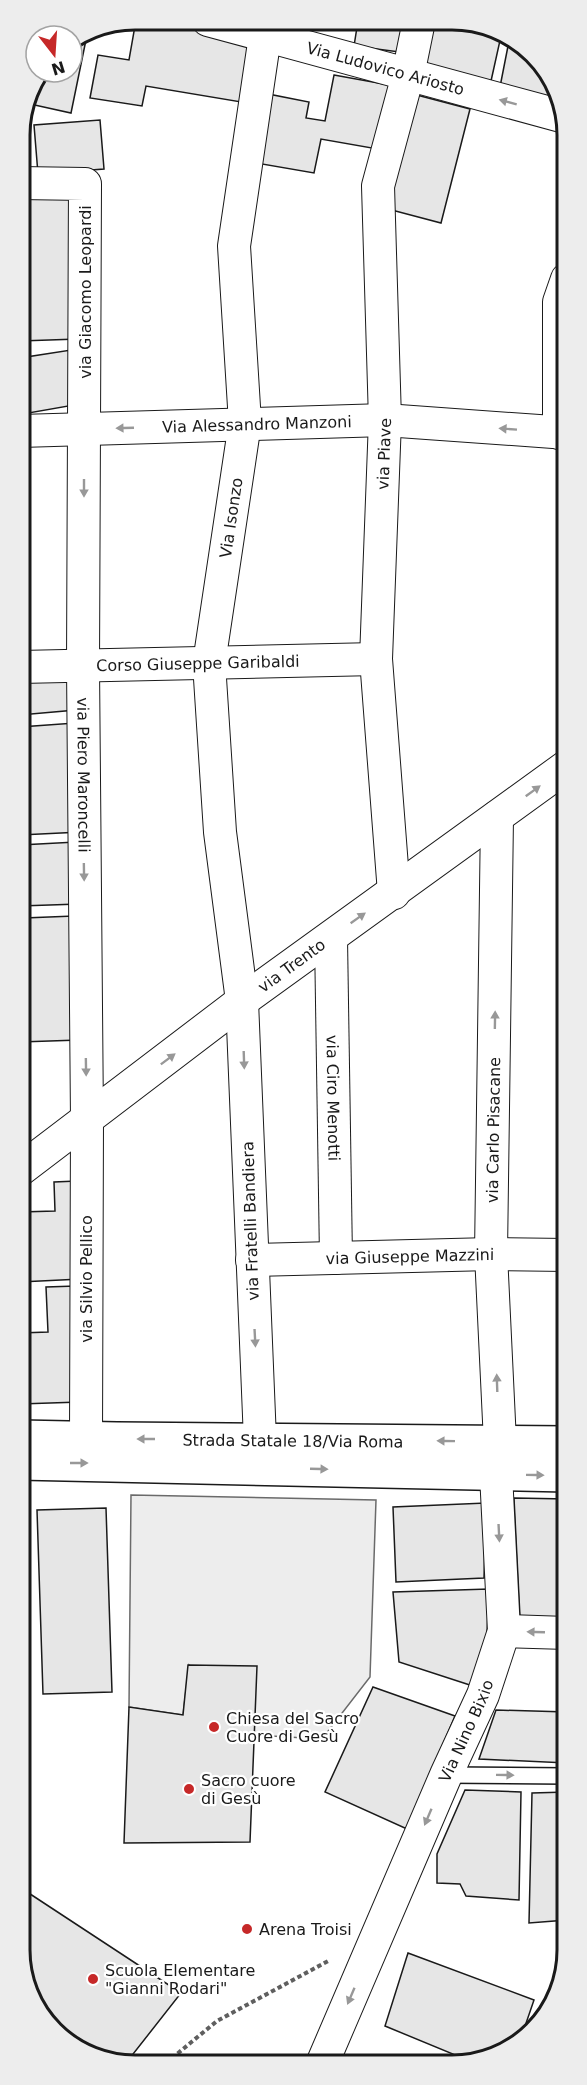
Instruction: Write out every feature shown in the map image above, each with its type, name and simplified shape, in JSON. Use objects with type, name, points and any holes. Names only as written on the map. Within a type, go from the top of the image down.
[{"type":"main road","name":"Strada Statale 18/Via Roma","points":[[30,1437],[86,1438],[496,1474],[557,1475]]},
{"type":"main road","name":"Strada Statale 18/Via Roma","points":[[260,1453],[500,1442],[557,1443]]},
{"type":"main road","points":[[30,1463],[260,1453]]},
{"type":"street","name":"Via Ludovico Ariosto","points":[[244,30],[554,114]]},
{"type":"street","name":"via Piave","points":[[394,893],[376,659],[385,420],[378,186],[408,75],[417,30]]},
{"type":"street","name":"Via Isonzo","points":[[242,1001],[220,832],[209,663],[245,423],[234,246],[265,36]]},
{"type":"street","name":"via Giacomo Leopardi","points":[[30,183],[85,184],[85,430]]},
{"type":"street","name":"Via Alessandro Manzoni","points":[[30,431],[385,420],[557,433]]},
{"type":"street","name":"via Piero Maroncelli","points":[[85,430],[83,666],[87,1120]]},
{"type":"street","name":"Corso Giuseppe Garibaldi","points":[[30,667],[376,659]]},
{"type":"street","name":"via Trento","points":[[30,1163],[242,1001],[557,773]]},
{"type":"street","name":"via Carlo Pisacane","points":[[497,818],[492,1254],[500,1442]]},
{"type":"street","name":"via Ciro Menotti","points":[[331,938],[336,1258]]},
{"type":"street","name":"via Fratelli Bandiera","points":[[242,1001],[260,1453]]},
{"type":"street","name":"via Silvio Pellico","points":[[86,1438],[87,1120]]},
{"type":"street","name":"via Giuseppe Mazzini","points":[[252,1260],[492,1254],[557,1255]]},
{"type":"street","name":"Via Nino Bixio","points":[[326,2055],[446,1775],[483,1695],[504,1631],[496,1474]]},
{"type":"street","points":[[504,1631],[557,1633]]},
{"type":"lane","points":[[446,1775],[557,1776]]},
{"type":"path","points":[[176,2055],[217,2021],[330,1959],[361,1973]]},
{"type":"shaded area","points":[[131,1495],[376,1500],[370,1677],[322,1739],[254,1735],[189,1665],[183,1715],[129,1707]]},
{"type":"building","points":[[134,30],[197,30],[258,40],[247,103],[146,86],[142,106],[90,98],[98,55],[129,60]]},
{"type":"building","points":[[357,30],[411,30],[407,53],[354,46]]},
{"type":"building","points":[[429,30],[472,32],[500,42],[491,81],[422,67]]},
{"type":"building","points":[[508,47],[535,71],[551,102],[499,92]]},
{"type":"building","points":[[334,75],[395,86],[383,150],[321,139],[314,173],[256,163],[268,94],[309,102],[306,118],[325,121]]},
{"type":"building","points":[[44,84],[77,84],[71,113],[35,105]]},
{"type":"building","points":[[413,94],[470,109],[441,223],[384,208]]},
{"type":"building","points":[[100,120],[104,169],[38,174],[34,125]]},
{"type":"building","points":[[75,193],[78,339],[30,341],[30,195]]},
{"type":"building","points":[[71,350],[80,404],[30,413],[30,356]]},
{"type":"building","points":[[73,672],[76,710],[30,714],[30,676]]},
{"type":"building","points":[[75,723],[81,832],[30,835],[30,726]]},
{"type":"building","points":[[76,842],[79,904],[30,906],[30,844]]},
{"type":"building","points":[[74,916],[79,1040],[30,1042],[30,918]]},
{"type":"building","points":[[77,1181],[81,1279],[30,1282],[30,1212],[55,1211],[54,1182]]},
{"type":"building","points":[[76,1286],[80,1402],[30,1404],[30,1333],[48,1332],[46,1287]]},
{"type":"building","points":[[514,1498],[557,1499],[557,1617],[520,1617]]},
{"type":"building","points":[[486,1503],[484,1578],[396,1582],[393,1507]]},
{"type":"building","points":[[106,1508],[112,1692],[43,1694],[37,1510]]},
{"type":"building","points":[[489,1589],[486,1656],[476,1687],[399,1662],[393,1592]]},
{"type":"building","name":"Sacro cuore di Gesù","points":[[188,1665],[257,1666],[250,1842],[124,1843],[129,1707],[183,1715]]},
{"type":"building","points":[[373,1687],[455,1716],[407,1829],[325,1792]]},
{"type":"building","points":[[496,1710],[557,1712],[557,1763],[479,1759]]},
{"type":"building","points":[[465,1790],[521,1792],[519,1900],[466,1896],[460,1884],[437,1883],[437,1854]]},
{"type":"building","points":[[557,1792],[557,1921],[529,1923],[532,1793]]},
{"type":"building","name":"Scuola Elementare \"Gianni Rodari\"","points":[[30,1894],[181,1993],[132,2055],[115,2053],[83,2041],[56,2019],[38,1990],[31,1963]]},
{"type":"building","points":[[408,1953],[534,2000],[526,2024],[521,2029],[498,2044],[472,2053],[455,2055],[385,2026]]},
{"type":"place","name":"Chiesa del Sacro Cuore di Gesù","points":[[214,1727]]},
{"type":"place","name":"Sacro cuore di Gesù","points":[[189,1789]]},
{"type":"place","name":"Arena Troisi","points":[[247,1929]]},
{"type":"place","name":"Scuola Elementare \"Gianni Rodari\"","points":[[93,1979]]}]
